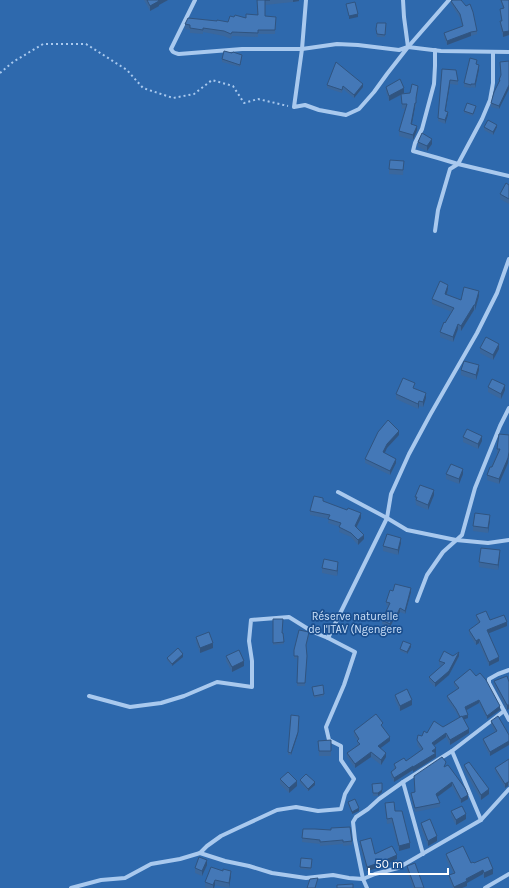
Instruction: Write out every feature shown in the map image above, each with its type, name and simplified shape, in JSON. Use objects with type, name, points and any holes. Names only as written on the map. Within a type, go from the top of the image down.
[{"type":"street","points":[[195,0],[172,49],[175,53],[180,54],[242,49],[302,49],[337,44],[399,50],[408,47],[493,53],[509,52]]},
{"type":"street","points":[[306,0],[302,49],[294,107],[305,105],[319,110],[346,115],[359,109],[374,92],[408,47],[449,0]]},
{"type":"street","points":[[403,0],[408,47]]},
{"type":"street","points":[[435,50],[434,84],[422,129],[413,151],[458,164],[509,176]]},
{"type":"street","points":[[435,231],[438,210],[450,169],[458,164],[482,120],[490,100],[493,83],[493,53]]},
{"type":"street","points":[[328,638],[387,518],[391,494],[409,454],[477,333],[497,293],[509,258]]},
{"type":"street","points":[[418,601],[427,575],[443,552],[462,535],[475,488],[500,426],[509,408]]},
{"type":"street","points":[[338,492],[407,530],[456,540],[488,543],[509,540]]},
{"type":"street","points":[[71,888],[101,880],[125,878],[151,864],[180,859],[200,853],[221,836],[277,810],[296,807],[318,811],[341,809],[345,794],[354,779],[341,760],[341,746],[329,740],[326,727],[344,684],[355,652],[313,632],[289,617],[251,620],[249,641],[252,661],[252,687],[217,682],[184,696],[161,703],[130,706],[89,696]]},
{"type":"street","points":[[509,670],[489,678],[490,685],[509,720]]},
{"type":"street","points":[[367,888],[363,879],[355,840],[353,822],[356,817],[403,782],[452,751],[504,711]]},
{"type":"street","points":[[452,751],[482,820]]},
{"type":"street","points":[[403,782],[423,854]]},
{"type":"street","points":[[200,853],[272,873],[306,878],[333,875],[363,879],[398,868],[482,820],[509,790]]},
{"type":"street","points":[[484,888],[509,874]]},
{"type":"path","points":[[0,73],[13,62],[43,44],[86,44],[127,70],[143,88],[173,98],[194,94],[212,80],[233,86],[244,103],[258,99],[294,107]]},
{"type":"green space","name":"Réserve naturelle de l'ITAV (Ngengere","points":[[0,0],[509,0],[509,888],[0,888]]},
{"type":"building","points":[[147,0],[158,0],[159,1],[150,6]]},
{"type":"building","points":[[257,0],[265,0],[265,16],[276,17],[275,30],[258,30],[258,33],[232,32],[231,34],[224,31],[190,28],[190,25],[185,24],[188,18],[228,22],[230,16],[234,17],[235,15],[246,18],[246,14],[258,15]]},
{"type":"building","points":[[461,0],[466,6],[470,4],[477,31],[447,41],[444,33],[463,26],[460,14],[451,1]]},
{"type":"building","points":[[501,0],[509,0],[509,31],[503,32],[500,21],[502,21],[500,9],[504,8]]},
{"type":"building","points":[[355,2],[358,14],[349,16],[346,4]]},
{"type":"building","points":[[377,23],[386,23],[385,35],[377,34]]},
{"type":"building","points":[[224,51],[242,55],[240,65],[222,59]]},
{"type":"building","points":[[470,58],[477,60],[476,64],[479,65],[475,84],[471,85],[464,83]]},
{"type":"building","points":[[509,61],[509,85],[499,106],[491,103],[494,92],[500,80],[500,62]]},
{"type":"building","points":[[336,62],[363,84],[354,95],[343,86],[342,90],[327,85]]},
{"type":"building","points":[[442,69],[456,70],[458,81],[450,80],[445,111],[448,112],[445,120],[438,118]]},
{"type":"building","points":[[400,79],[404,88],[389,96],[386,87]]},
{"type":"building","points":[[412,84],[418,86],[411,124],[417,126],[413,135],[399,131],[407,104],[402,104],[401,94],[410,93]]},
{"type":"building","points":[[467,103],[476,106],[473,114],[464,111]]},
{"type":"building","points":[[488,120],[497,125],[493,132],[484,127]]},
{"type":"building","points":[[422,133],[432,139],[427,146],[418,142]]},
{"type":"building","points":[[390,160],[404,161],[403,170],[389,169]]},
{"type":"building","points":[[506,183],[509,185],[509,199],[500,194]]},
{"type":"building","points":[[440,281],[448,285],[445,294],[461,300],[464,287],[479,291],[475,305],[461,326],[458,324],[453,337],[440,332],[444,322],[445,323],[454,308],[432,299]]},
{"type":"building","points":[[486,337],[499,344],[493,355],[480,348]]},
{"type":"building","points":[[464,361],[479,365],[476,375],[461,370]]},
{"type":"building","points":[[403,378],[415,383],[413,388],[426,393],[423,402],[419,401],[418,404],[396,394]]},
{"type":"building","points":[[492,379],[505,385],[501,394],[488,387]]},
{"type":"building","points":[[388,420],[399,431],[387,444],[383,452],[396,459],[390,471],[365,459],[378,432]]},
{"type":"building","points":[[467,429],[482,436],[478,444],[463,437]]},
{"type":"building","points":[[499,434],[509,435],[509,452],[499,479],[487,475],[500,449],[497,449]]},
{"type":"building","points":[[451,464],[463,469],[459,479],[446,474]]},
{"type":"building","points":[[420,485],[434,490],[428,505],[416,500],[417,497],[415,497]]},
{"type":"building","points":[[314,496],[323,498],[323,501],[347,510],[348,508],[361,513],[355,526],[364,535],[358,540],[351,533],[339,527],[341,523],[328,519],[330,515],[310,511]]},
{"type":"building","points":[[475,513],[490,515],[488,528],[473,526]]},
{"type":"building","points":[[387,534],[401,538],[398,550],[383,546]]},
{"type":"building","points":[[481,548],[500,550],[498,565],[479,562]]},
{"type":"building","points":[[324,559],[338,562],[337,571],[322,568]]},
{"type":"building","points":[[395,584],[411,588],[405,611],[400,608],[397,614],[395,613],[390,624],[382,620],[390,603],[386,602],[390,590],[393,591]]},
{"type":"building","points":[[486,611],[490,620],[504,615],[507,622],[487,630],[499,657],[489,662],[479,639],[476,641],[469,630],[480,622],[476,615]]},
{"type":"building","points":[[273,619],[283,619],[282,633],[284,642],[273,643]]},
{"type":"building","points":[[299,630],[309,632],[306,645],[307,656],[305,683],[297,683],[298,656],[294,656],[294,650]]},
{"type":"building","points":[[209,632],[213,643],[200,648],[196,637]]},
{"type":"building","points":[[403,641],[411,644],[407,652],[400,649]]},
{"type":"building","points":[[178,648],[183,654],[172,664],[167,658]]},
{"type":"building","points":[[239,650],[244,661],[232,667],[226,656]]},
{"type":"building","points":[[444,651],[453,656],[459,652],[449,671],[435,683],[429,677],[445,663],[439,661]]},
{"type":"building","points":[[470,669],[476,676],[480,673],[486,680],[500,706],[487,716],[479,700],[465,707],[468,715],[460,717],[447,696],[459,688],[454,682]]},
{"type":"building","points":[[507,676],[509,682],[509,705],[507,705],[494,681]]},
{"type":"building","points":[[323,685],[324,694],[314,696],[312,687]]},
{"type":"building","points":[[407,689],[412,700],[400,706],[395,695]]},
{"type":"building","points":[[376,714],[383,723],[381,725],[390,737],[378,746],[386,753],[381,760],[371,752],[355,764],[347,753],[360,744],[357,741],[359,739],[354,731]]},
{"type":"building","points":[[291,715],[299,716],[298,732],[291,753],[288,752]]},
{"type":"building","points":[[462,716],[469,729],[450,740],[446,733],[432,743],[436,748],[432,751],[436,753],[394,778],[391,772],[396,768],[394,764],[404,758],[406,761],[423,749],[417,740],[418,735],[422,736],[424,731],[427,733],[434,721],[443,727]]},
{"type":"building","points":[[498,716],[509,735],[509,741],[490,752],[483,739],[497,731],[491,721]]},
{"type":"building","points":[[331,740],[331,751],[319,751],[318,741]]},
{"type":"building","points":[[442,757],[446,762],[444,767],[448,765],[465,788],[468,795],[461,799],[452,782],[436,794],[440,803],[415,808],[411,793],[415,792],[414,776]]},
{"type":"building","points":[[509,759],[509,782],[505,784],[495,768]]},
{"type":"building","points":[[469,762],[489,789],[481,795],[464,765]]},
{"type":"building","points":[[288,772],[297,781],[289,788],[280,779]]},
{"type":"building","points":[[306,774],[315,782],[308,789],[300,780]]},
{"type":"building","points":[[382,783],[382,790],[378,793],[373,793],[372,784]]},
{"type":"building","points":[[355,799],[359,808],[352,812],[348,802]]},
{"type":"building","points":[[394,802],[395,811],[402,811],[410,843],[399,846],[392,818],[387,819],[385,803]]},
{"type":"building","points":[[462,806],[466,814],[456,820],[451,811]]},
{"type":"building","points":[[430,819],[437,836],[428,841],[421,823]]},
{"type":"building","points":[[350,827],[352,841],[343,842],[343,840],[320,842],[320,840],[302,838],[303,829],[331,830],[331,828]]},
{"type":"building","points":[[371,838],[375,854],[392,846],[397,855],[367,867],[360,841]]},
{"type":"building","points":[[463,846],[471,863],[488,857],[493,869],[484,873],[483,870],[466,879],[467,881],[454,887],[449,875],[455,873],[446,854]]},
{"type":"building","points":[[199,857],[207,860],[202,871],[195,868]]},
{"type":"building","points":[[301,858],[312,859],[311,868],[300,867]]},
{"type":"building","points":[[415,863],[424,888],[415,888],[407,866]]},
{"type":"building","points":[[211,867],[223,871],[223,869],[231,871],[229,883],[215,880],[213,885],[205,882]]},
{"type":"building","points":[[318,878],[315,888],[307,888],[310,879]]},
{"type":"building","points":[[353,884],[353,888],[337,888],[337,885]]}]
